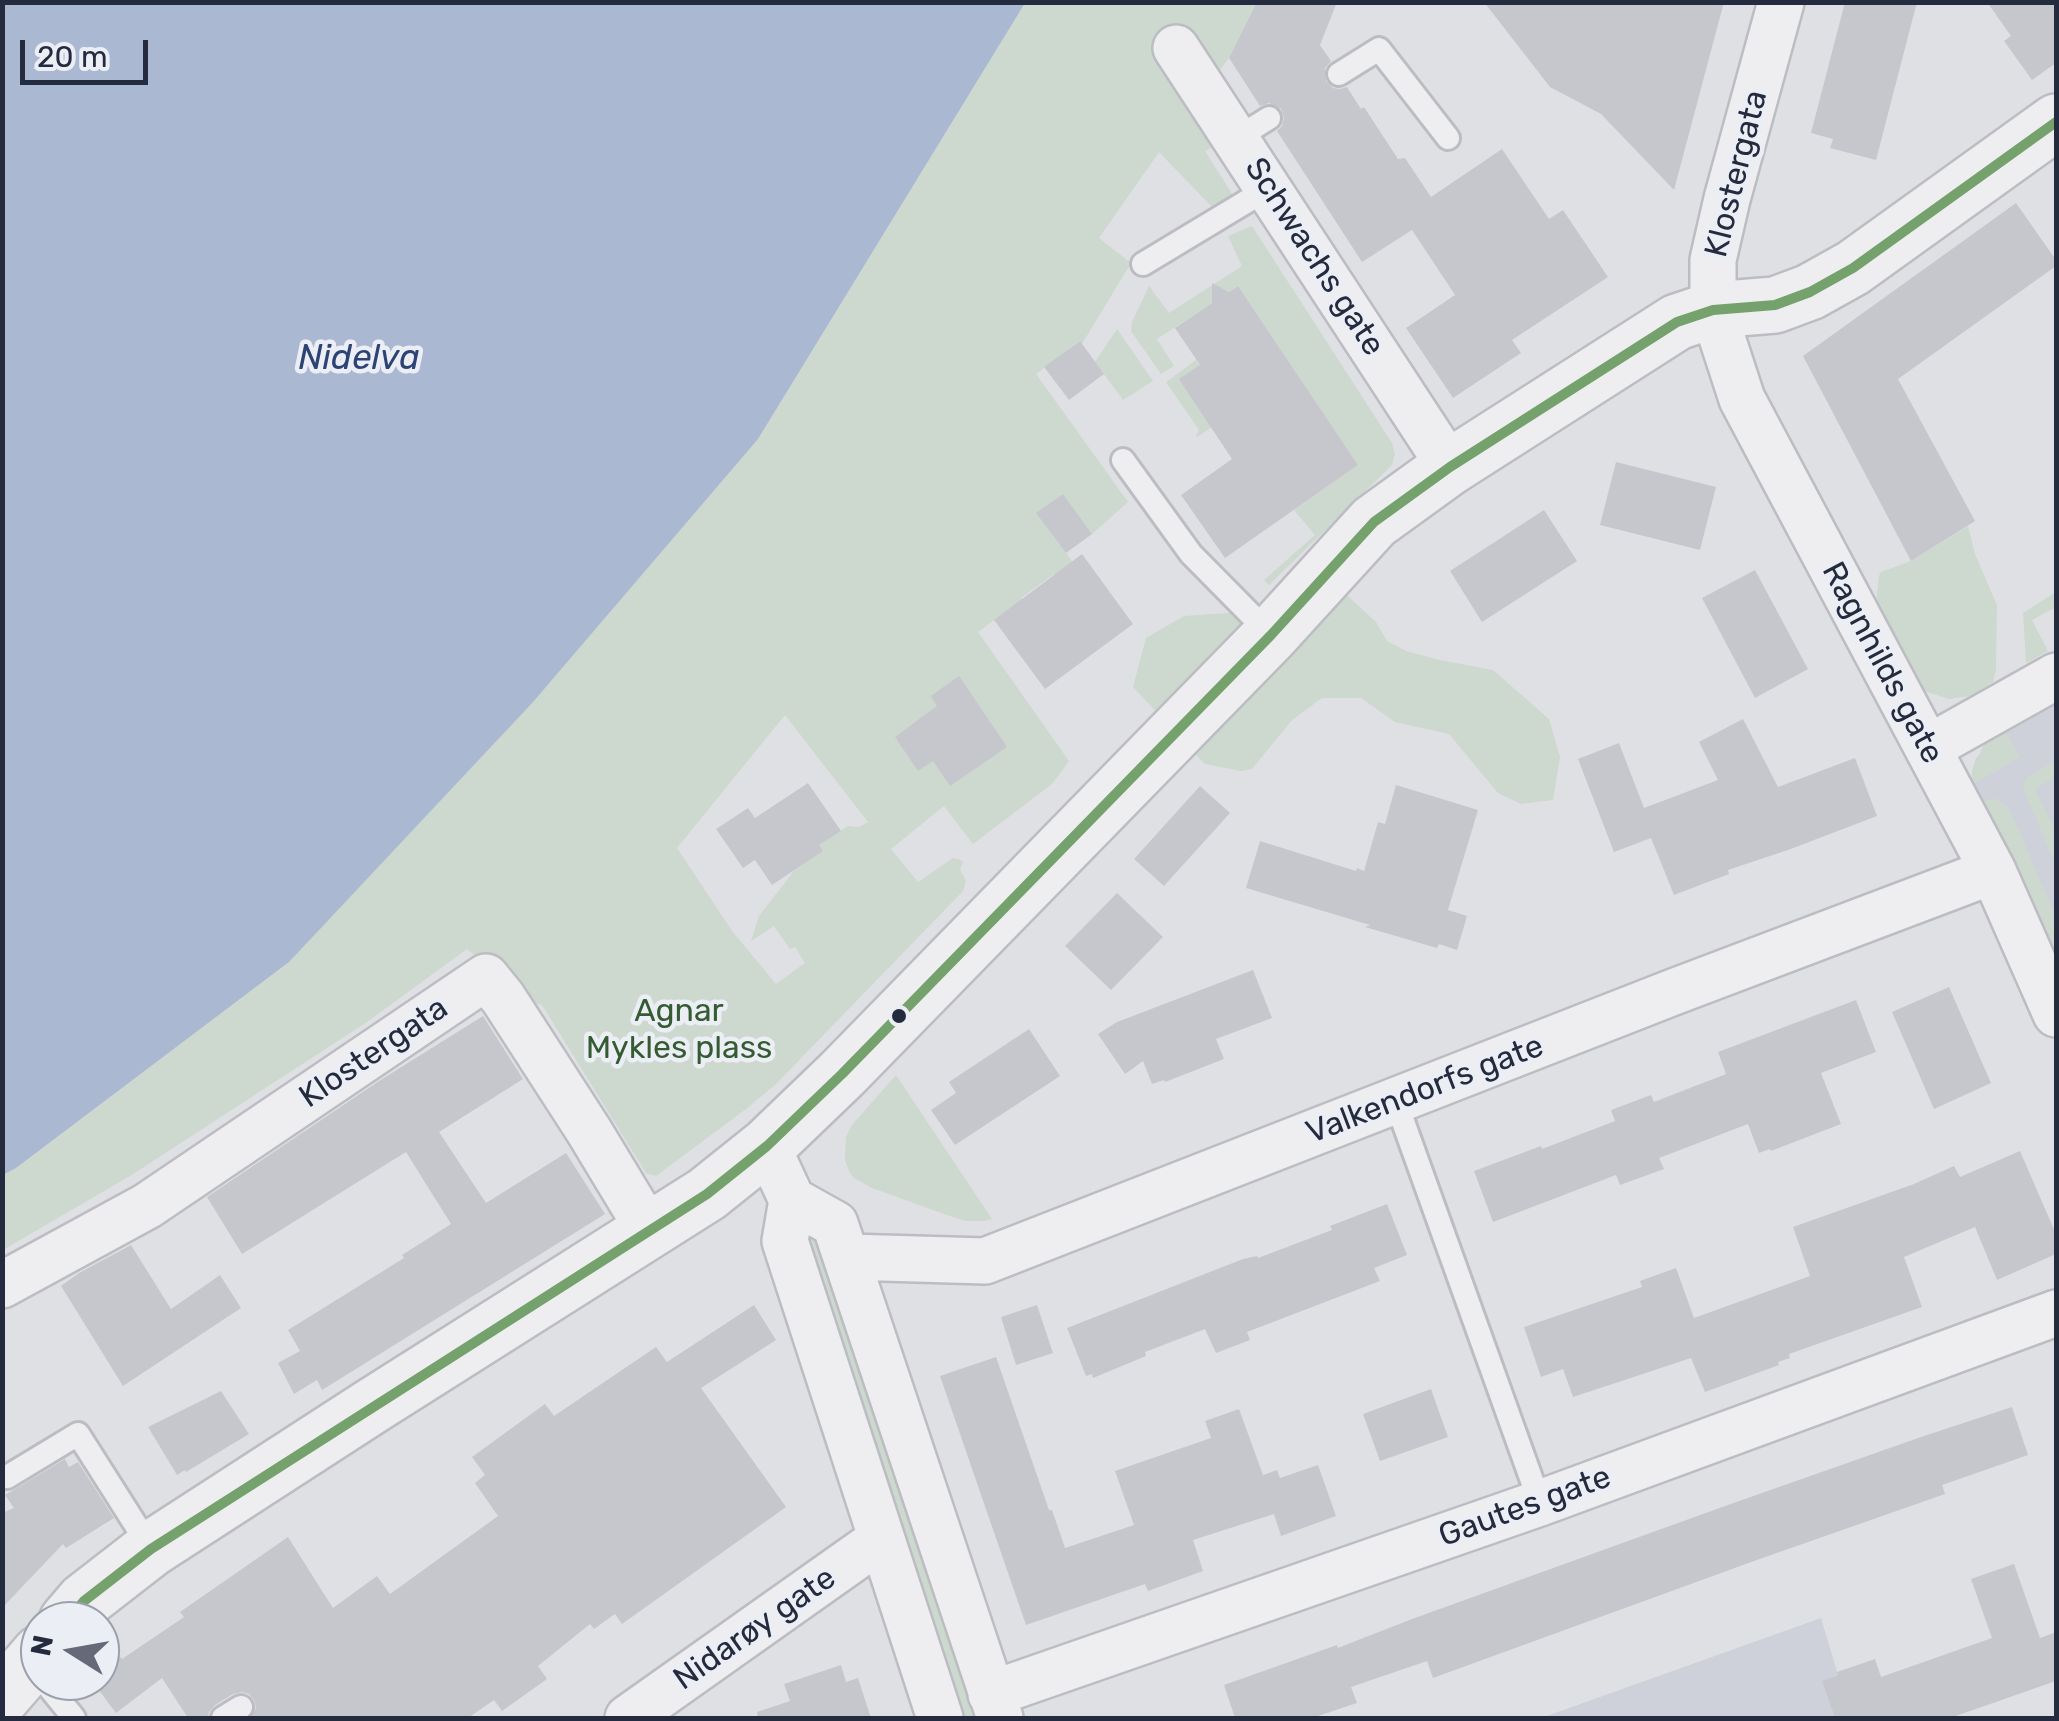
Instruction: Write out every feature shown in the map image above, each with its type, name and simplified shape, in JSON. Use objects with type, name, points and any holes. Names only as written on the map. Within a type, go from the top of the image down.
[{"type":"street","name":"Klostergata","points":[[1713,310],[1713,260],[1781,2]]},
{"type":"street","name":"Schwachs gate","points":[[1176,48],[1253,128],[1269,188],[1450,467]]},
{"type":"street","points":[[84,1601],[151,1548],[650,1232],[707,1194],[767,1146],[1271,635],[1374,522],[1450,467],[1677,322],[1713,310],[1776,305],[1810,292],[1853,268],[2056,122]]},
{"type":"street","name":"Ragnhilds gate","points":[[1713,310],[1742,399],[1993,871],[2056,1014]]},
{"type":"street","points":[[1928,748],[2056,676]]},
{"type":"street","name":"Valkendorfs gate","points":[[848,1257],[985,1261],[1993,871]]},
{"type":"street","name":"Klostergata","points":[[2,1285],[147,1206],[486,977],[589,1131],[650,1232]]},
{"type":"street","points":[[767,1146],[792,1200],[785,1241],[940,1718]]},
{"type":"street","points":[[792,1200],[835,1224],[995,1706]]},
{"type":"street","name":"Gautes gate","points":[[995,1706],[2056,1313]]},
{"type":"street","name":"Nidarøy gate","points":[[628,1718],[882,1539]]},
{"type":"lane","points":[[1340,74],[1379,49],[1448,138]]},
{"type":"lane","points":[[1143,264],[1269,188]]},
{"type":"lane","points":[[1124,460],[1190,554],[1271,635]]},
{"type":"lane","points":[[1396,1102],[1540,1502]]},
{"type":"lane","points":[[7,1477],[78,1434],[151,1548]]},
{"type":"shaded area","points":[[2056,700],[2056,963],[1972,785],[1972,772],[1989,739]]},
{"type":"shaded area","points":[[1821,1618],[1838,1675],[1823,1681],[1835,1718],[1541,1718]]},
{"type":"green space","name":"Agnar Mykles plass","points":[[1025,3],[1257,3],[1229,58],[1188,114],[1203,123],[1216,145],[1205,151],[1234,197],[1214,209],[1159,152],[1099,238],[1131,263],[1082,344],[1079,341],[1036,374],[1128,502],[1092,534],[1063,494],[1037,513],[1074,564],[1021,598],[1026,606],[1001,615],[978,632],[1069,761],[1052,784],[973,844],[944,806],[891,849],[918,882],[953,858],[959,859],[966,881],[963,891],[775,1085],[656,1176],[646,1173],[542,1005],[524,1001],[467,949],[367,1022],[130,1176],[3,1250],[2,1175],[289,962],[758,439]],"holes":[[[785,715],[868,822],[859,827],[848,826],[819,845],[822,851],[794,871],[759,916],[751,941],[774,926],[805,963],[776,984],[732,931],[677,848]]]},
{"type":"green space","points":[[1252,226],[1392,443],[1395,454],[1392,465],[1269,585],[1264,580],[1315,535],[1294,510],[1358,465],[1238,286],[1229,292],[1221,288],[1212,295],[1212,303],[1157,339],[1174,366],[1161,374],[1131,331],[1149,286],[1169,313],[1242,266],[1228,236]]},
{"type":"green space","points":[[1117,329],[1153,381],[1123,400],[1095,362]]},
{"type":"green space","points":[[1196,360],[1212,427],[1197,437],[1199,430],[1166,382]]},
{"type":"green space","points":[[1968,526],[1975,554],[1997,605],[1996,669],[1993,682],[1970,696],[1949,699],[1924,691],[1907,672],[1875,610],[1881,572],[1911,561]]},
{"type":"green space","points":[[1340,589],[1376,622],[1387,641],[1406,651],[1493,670],[1549,719],[1560,757],[1553,800],[1521,804],[1498,793],[1449,734],[1395,722],[1361,698],[1322,698],[1292,720],[1252,769],[1241,771],[1205,764],[1133,687],[1146,638],[1184,616],[1228,613],[1295,594]]},
{"type":"green space","points":[[2056,592],[2056,607],[2032,620],[2048,651],[2026,663],[2023,613]]},
{"type":"green space","points":[[2004,729],[2020,757],[1972,785],[1972,772],[1982,748]]},
{"type":"green space","points":[[2056,760],[2056,777],[2035,789],[2056,832],[2056,866],[2023,788],[2026,778]]},
{"type":"green space","points":[[1997,799],[2009,808],[2056,917],[2056,963],[1982,803]]},
{"type":"green space","points":[[896,1075],[992,1219],[965,1221],[872,1188],[850,1173],[845,1160],[846,1137]]},
{"type":"green space","points":[[815,1230],[985,1718],[955,1718],[808,1254],[807,1234]]},
{"type":"water","name":"Nidelva","points":[[3,2],[1025,3],[758,439],[533,702],[289,962],[3,1175]]},
{"type":"building","points":[[1257,2],[1337,2],[1320,45],[1331,61],[1325,68],[1326,81],[1333,88],[1347,87],[1398,159],[1405,158],[1431,197],[1502,149],[1549,219],[1563,210],[1608,277],[1512,340],[1521,353],[1453,398],[1406,328],[1455,295],[1412,230],[1362,262],[1277,131],[1284,118],[1281,109],[1269,103],[1260,106],[1229,58]]},
{"type":"building","points":[[1484,2],[1724,2],[1674,190],[1601,114],[1550,87]]},
{"type":"building","points":[[1845,2],[1917,2],[1876,160],[1830,148],[1833,139],[1811,133]]},
{"type":"building","points":[[1987,2],[2056,2],[2056,63],[2032,80],[2004,41],[2011,36]]},
{"type":"building","points":[[2016,203],[2056,260],[2056,266],[1898,379],[1975,521],[1911,561],[1803,356]]},
{"type":"building","points":[[1212,283],[1229,292],[1238,286],[1358,465],[1225,558],[1181,495],[1232,459],[1179,379],[1200,365],[1175,328],[1212,303]]},
{"type":"building","points":[[1080,341],[1104,374],[1069,400],[1044,367]]},
{"type":"building","points":[[1616,462],[1716,487],[1700,550],[1600,525]]},
{"type":"building","points":[[1063,494],[1092,534],[1066,553],[1036,513]]},
{"type":"building","points":[[1544,510],[1577,561],[1482,622],[1450,571]]},
{"type":"building","points":[[1082,554],[1133,624],[1045,689],[994,620]]},
{"type":"building","points":[[1755,570],[1808,669],[1755,698],[1702,598]]},
{"type":"building","points":[[959,676],[1007,747],[950,786],[933,761],[918,771],[895,737],[937,706],[931,696]]},
{"type":"building","points":[[1743,719],[1778,787],[1855,758],[1877,816],[1728,870],[1729,874],[1674,895],[1651,838],[1614,852],[1578,759],[1619,743],[1644,808],[1718,780],[1699,742]]},
{"type":"building","points":[[808,783],[841,831],[819,845],[823,851],[772,885],[755,860],[743,868],[716,829],[748,808],[755,818]]},
{"type":"building","points":[[1396,785],[1478,810],[1448,910],[1467,916],[1457,950],[1365,927],[1370,925],[1246,888],[1260,841],[1364,871],[1378,822],[1385,824]]},
{"type":"building","points":[[1200,786],[1230,813],[1164,886],[1134,859]]},
{"type":"building","points":[[1117,893],[1163,937],[1111,990],[1065,946]]},
{"type":"building","points":[[1253,970],[1272,1018],[1216,1039],[1224,1059],[1152,1084],[1143,1061],[1125,1074],[1098,1034],[1117,1022]]},
{"type":"building","points":[[1949,987],[1991,1083],[1934,1109],[1892,1012]]},
{"type":"building","points":[[1856,1000],[1876,1052],[1821,1073],[1841,1124],[1759,1153],[1748,1124],[1659,1158],[1664,1169],[1620,1185],[1616,1175],[1493,1222],[1474,1171],[1615,1121],[1611,1110],[1651,1095],[1654,1102],[1726,1074],[1718,1052]]},
{"type":"building","points":[[483,1016],[523,1079],[439,1132],[486,1203],[566,1153],[605,1214],[322,1390],[317,1380],[294,1394],[278,1363],[300,1351],[288,1330],[451,1224],[406,1152],[242,1254],[207,1197]]},
{"type":"building","points":[[1029,1029],[1060,1076],[955,1145],[931,1110],[956,1093],[949,1082]]},
{"type":"building","points":[[2020,1151],[2056,1234],[2056,1254],[1997,1280],[1975,1227],[1904,1257],[1922,1307],[1789,1354],[1790,1358],[1778,1362],[1779,1365],[1705,1392],[1691,1358],[1573,1397],[1563,1369],[1541,1377],[1524,1327],[1642,1287],[1640,1281],[1676,1268],[1694,1318],[1810,1276],[1793,1227],[1954,1166],[1960,1177]]},
{"type":"building","points":[[1387,1204],[1407,1255],[1374,1268],[1380,1281],[1247,1332],[1250,1340],[1216,1353],[1205,1329],[1093,1378],[1092,1374],[1086,1376],[1067,1328],[1243,1259],[1258,1258],[1332,1230],[1330,1226]]},
{"type":"building","points":[[131,1245],[171,1309],[220,1275],[241,1308],[123,1386],[61,1286]]},
{"type":"building","points":[[754,1305],[776,1340],[701,1388],[786,1507],[622,1624],[615,1614],[594,1629],[590,1624],[538,1666],[547,1679],[502,1711],[494,1700],[468,1718],[250,1718],[256,1708],[254,1700],[242,1692],[215,1705],[208,1718],[188,1718],[162,1678],[116,1713],[107,1701],[120,1701],[120,1657],[122,1659],[184,1617],[180,1612],[288,1537],[333,1608],[377,1576],[390,1594],[498,1516],[475,1483],[485,1475],[472,1457],[545,1404],[554,1416],[656,1347],[667,1362]]},
{"type":"building","points":[[1037,1305],[1053,1353],[1016,1365],[1001,1317]]},
{"type":"building","points":[[996,1357],[1065,1548],[1134,1525],[1115,1471],[1211,1438],[1205,1421],[1239,1409],[1263,1475],[1277,1470],[1280,1478],[1318,1465],[1336,1516],[1281,1536],[1274,1514],[1193,1540],[1203,1571],[1148,1591],[1145,1584],[1026,1625],[940,1376]]},
{"type":"building","points":[[1431,1389],[1448,1437],[1380,1461],[1363,1414]]},
{"type":"building","points":[[221,1391],[249,1434],[177,1475],[148,1427]]},
{"type":"building","points":[[2012,1407],[2028,1455],[1942,1485],[1945,1494],[1433,1678],[1427,1661],[1351,1687],[1357,1703],[1312,1718],[1235,1718],[1224,1685],[1337,1645],[1338,1648],[1725,1506]]},
{"type":"building","points":[[65,1459],[69,1467],[78,1462],[114,1518],[66,1548],[63,1544],[2,1608],[2,1513],[14,1508],[5,1495]]},
{"type":"building","points":[[2014,1564],[2040,1638],[2056,1632],[2056,1681],[1950,1718],[1835,1718],[1822,1681],[1838,1675],[1837,1672],[1875,1659],[1881,1677],[1992,1638],[1971,1579]]},
{"type":"building","points":[[841,1665],[846,1682],[858,1678],[871,1718],[758,1718],[757,1712],[790,1701],[784,1684]]},
{"type":"transit line","points":[[84,1601],[151,1549],[707,1194],[767,1146],[1271,635],[1374,522],[1450,467],[1677,322],[1713,310],[1775,305],[1810,292],[1853,268],[2056,122]]}]
